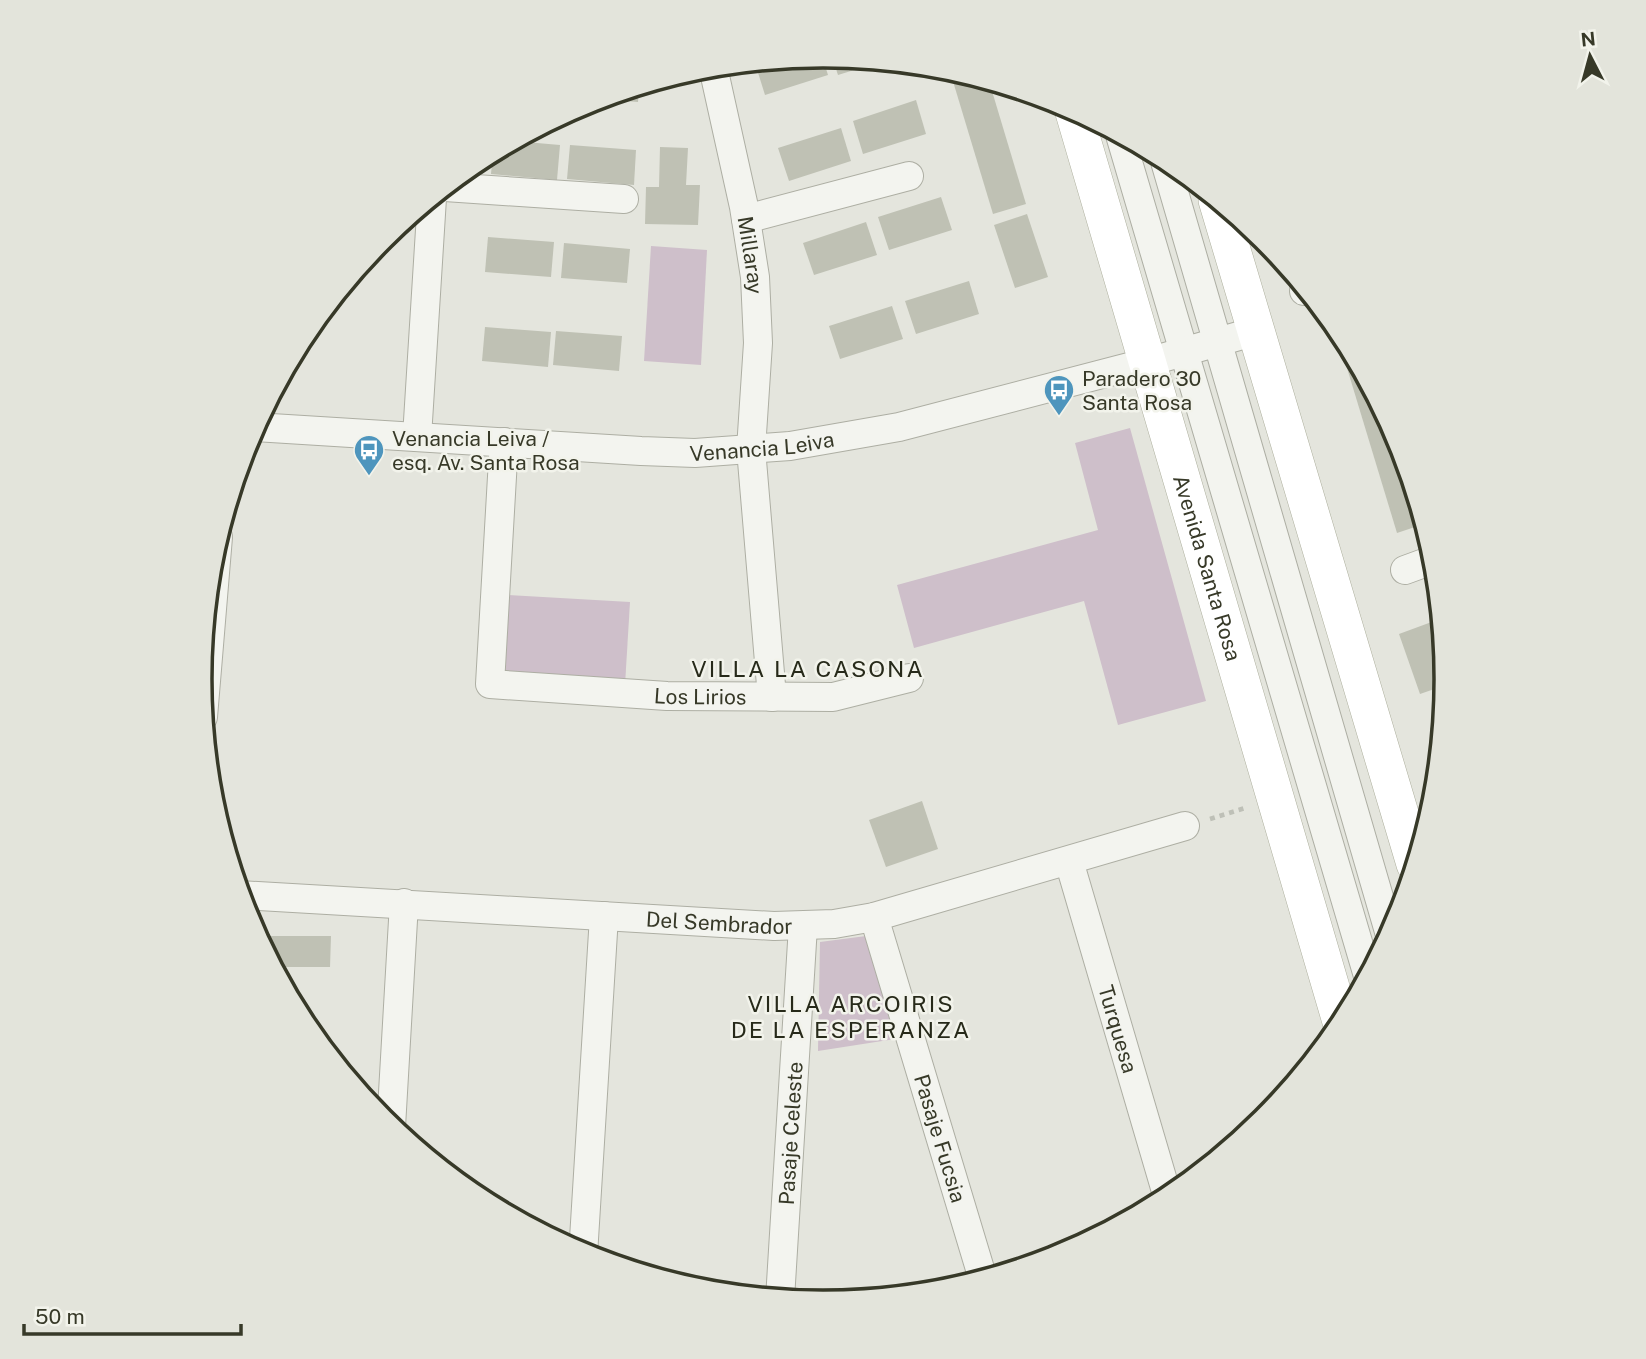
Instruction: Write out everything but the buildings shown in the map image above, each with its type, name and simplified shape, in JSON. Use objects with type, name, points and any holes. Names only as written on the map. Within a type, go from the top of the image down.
[{"type":"main road","name":"Avenida Santa Rosa","points":[[1077,124],[1337,1009]]},
{"type":"main road","points":[[1222,217],[1411,844]]},
{"type":"street","name":"Millaray","points":[[715,78],[754,265],[757,370],[751,449],[772,697]]},
{"type":"street","points":[[1124,147],[1364,963]]},
{"type":"street","points":[[746,219],[909,176]]},
{"type":"street","points":[[1169,176],[1385,918]]},
{"type":"street","points":[[446,199],[624,199]]},
{"type":"street","points":[[417,437],[432,210]]},
{"type":"street","name":"Venancia Leiva","points":[[267,427],[695,453],[751,449],[817,442],[899,427],[1256,331]]},
{"type":"street","name":"Los Lirios","points":[[504,442],[490,684],[667,696],[772,697],[833,696],[909,678]]},
{"type":"street","points":[[1405,570],[1423,563]]},
{"type":"street","name":"Del Sembrador","points":[[251,896],[803,926],[834,924],[874,917],[1185,826]]},
{"type":"street","name":"Turquesa","points":[[1069,861],[1165,1187]]},
{"type":"street","points":[[392,1113],[404,904]]},
{"type":"street","points":[[584,1242],[604,916]]},
{"type":"street","name":"Pasaje Fucsia","points":[[874,917],[981,1270]]},
{"type":"street","name":"Pasaje Celeste","points":[[781,1289],[803,926]]},
{"type":"path","points":[[1185,826],[1276,799]]},
{"type":"shaded area","points":[[651,246],[707,250],[701,365],[644,361]]},
{"type":"shaded area","points":[[1130,428],[1206,701],[1118,725],[1084,601],[914,648],[897,585],[1098,530],[1075,443]]},
{"type":"shaded area","points":[[506,595],[630,602],[625,685],[501,678]]},
{"type":"shaded area","points":[[866,936],[895,1039],[818,1051],[820,942]]},
{"type":"place","name":"Paradero 30 Santa Rosa","points":[[1059,417]]},
{"type":"place","name":"Venancia Leiva / esq. Av. Santa Rosa","points":[[369,477]]},
{"type":"district","name":"VILLA LA CASONA","points":[[808,668]]},
{"type":"district","name":"VILLA ARCOIRIS DE LA ESPERANZA","points":[[851,1016]]}]
